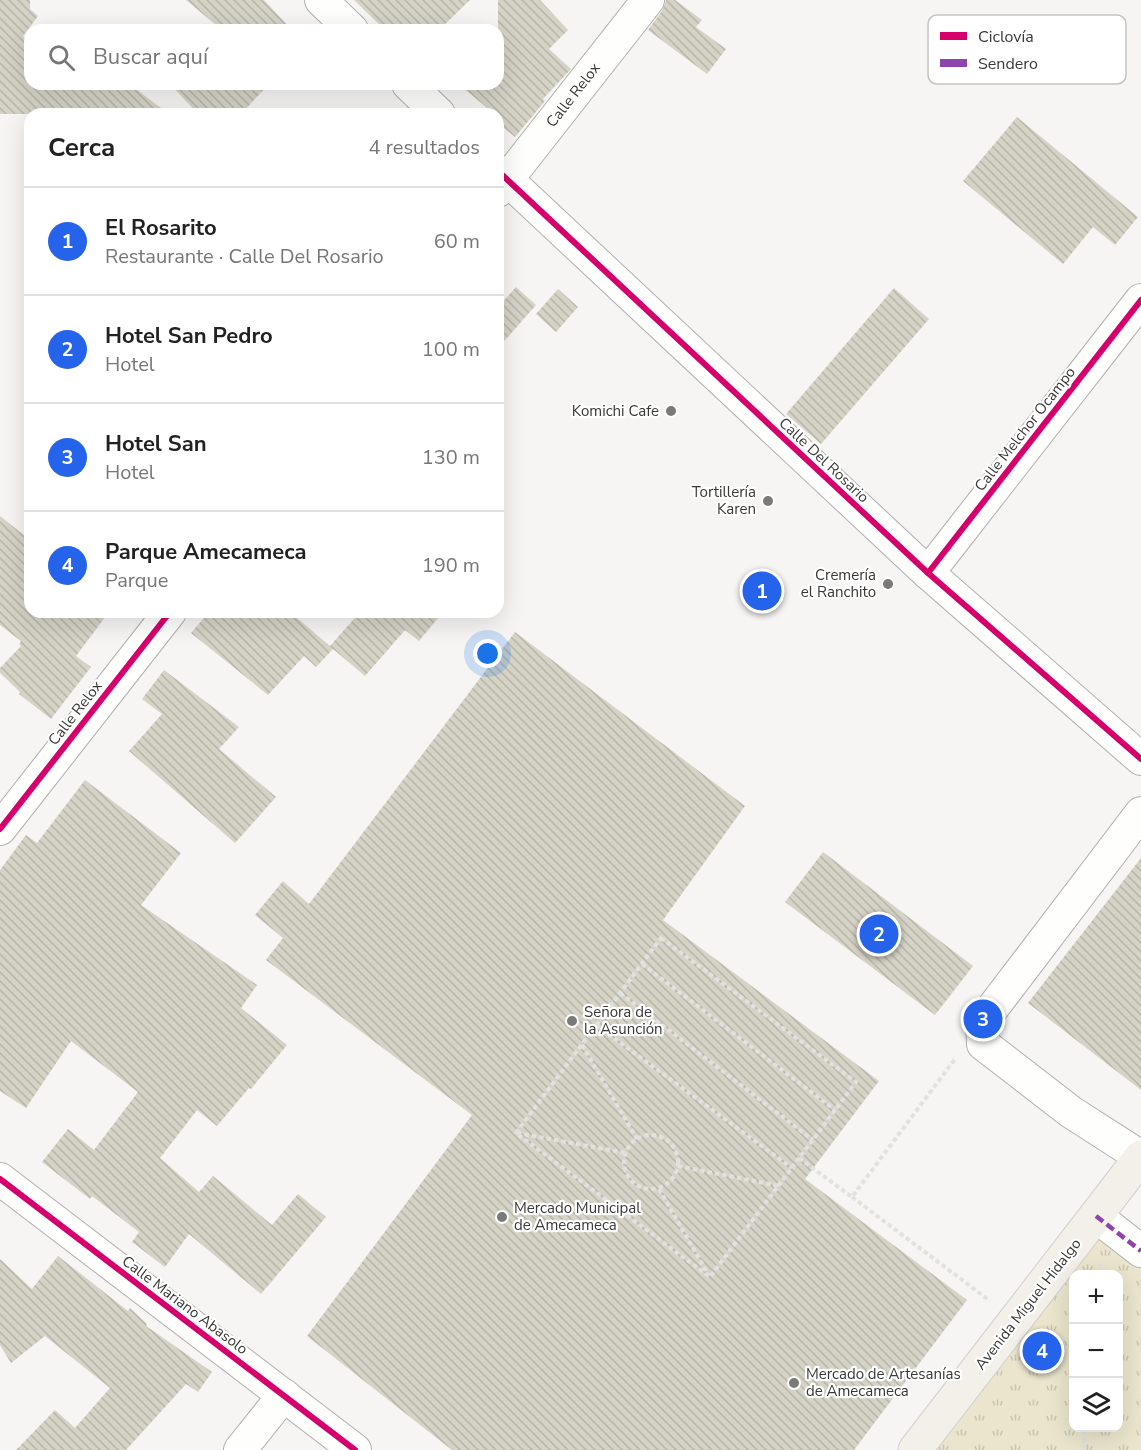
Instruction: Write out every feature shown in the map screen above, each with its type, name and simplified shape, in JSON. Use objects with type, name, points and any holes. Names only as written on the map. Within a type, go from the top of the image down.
[{"type":"main road","name":"Avenida Miguel Hidalgo","points":[[915,1450],[1141,1157]]},
{"type":"street","points":[[321,0],[346,24]]},
{"type":"street","name":"Calle Relox","points":[[504,177],[648,0]]},
{"type":"street","points":[[414,90],[433,108]]},
{"type":"street","name":"Calle Del Rosario","points":[[504,184],[928,573],[1141,759]]},
{"type":"street","name":"Calle Melchor Ocampo","points":[[928,573],[1141,300]]},
{"type":"street","name":"Calle Relox","points":[[0,830],[165,618]]},
{"type":"street","points":[[1141,813],[982,1033],[1071,1112],[1141,1157]]},
{"type":"street","name":"Calle Mariano Abasolo","points":[[0,1179],[355,1450]]},
{"type":"street","points":[[1096,1215],[1141,1251]]},
{"type":"street","points":[[240,1450],[284,1395]]},
{"type":"path","points":[[516,1133],[661,938],[856,1082],[710,1277]]},
{"type":"path","points":[[642,964],[835,1110]]},
{"type":"path","points":[[620,993],[813,1140]]},
{"type":"path","points":[[596,1025],[792,1168]]},
{"type":"path","points":[[852,1197],[982,1033]]},
{"type":"path","points":[[582,1045],[637,1139]]},
{"type":"path","points":[[516,1133],[626,1153]]},
{"type":"path","points":[[516,1133],[710,1277]]},
{"type":"path","points":[[646,1136],[664,1138],[672,1144],[677,1153],[678,1166],[673,1179],[658,1189],[650,1190],[634,1184],[628,1178],[625,1170],[626,1153],[637,1139],[646,1136]]},
{"type":"path","points":[[799,1158],[1016,1320]]},
{"type":"path","points":[[678,1166],[779,1186]]},
{"type":"path","points":[[658,1189],[710,1277]]},
{"type":"path","points":[[1083,1450],[1085,1432]]},
{"type":"green space","points":[[1100,1232],[1141,1265],[1141,1450],[935,1450],[1069,1273],[1069,1432],[1123,1432],[1123,1270],[1071,1270]]},
{"type":"building","points":[[0,0],[30,0],[30,9],[38,16],[32,24],[24,24],[24,90],[137,90],[161,108],[24,108],[24,114],[0,114]]},
{"type":"building","points":[[186,0],[264,0],[286,24],[215,24]]},
{"type":"building","points":[[354,0],[470,0],[445,24],[379,24]]},
{"type":"building","points":[[498,0],[540,0],[568,30],[549,49],[571,69],[543,99],[545,101],[515,137],[504,128],[504,108],[487,108],[466,90],[504,90],[504,24],[498,24]]},
{"type":"building","points":[[666,0],[675,0],[702,20],[696,27],[726,49],[707,74],[648,30],[662,11]]},
{"type":"building","points":[[176,90],[263,90],[247,108],[192,108]]},
{"type":"building","points":[[1017,117],[1138,217],[1115,245],[1093,227],[1063,264],[963,181]]},
{"type":"building","points":[[516,287],[536,305],[504,341],[504,300]]},
{"type":"building","points":[[894,288],[929,319],[821,444],[786,414]]},
{"type":"building","points":[[558,289],[578,307],[556,332],[536,314]]},
{"type":"building","points":[[0,516],[24,535],[24,618],[104,618],[76,656],[91,667],[51,719],[19,694],[20,692],[0,673],[0,668],[21,646],[19,644],[21,641],[0,625]]},
{"type":"building","points":[[204,618],[297,618],[330,646],[355,618],[438,618],[419,641],[405,630],[365,676],[333,649],[316,667],[304,656],[268,695],[191,633]]},
{"type":"building","points":[[515,632],[745,806],[663,920],[879,1081],[805,1179],[967,1300],[854,1450],[452,1450],[307,1336],[472,1115],[266,960],[283,938],[255,915],[283,881],[309,904]]},
{"type":"building","points":[[164,670],[239,727],[219,749],[276,797],[235,843],[129,751],[162,714],[142,699]]},
{"type":"building","points":[[85,780],[181,853],[141,905],[257,985],[241,1008],[287,1045],[217,1126],[197,1110],[160,1158],[199,1192],[213,1176],[272,1225],[298,1194],[326,1217],[261,1294],[189,1234],[165,1267],[132,1242],[139,1232],[92,1196],[90,1199],[42,1162],[68,1129],[94,1150],[138,1092],[71,1041],[26,1108],[0,1091],[0,870],[26,835],[37,843]]},
{"type":"building","points":[[823,852],[973,966],[935,1015],[785,902]]},
{"type":"building","points":[[1141,858],[1141,1090],[1028,1003]]},
{"type":"building","points":[[58,1256],[128,1311],[130,1308],[147,1324],[146,1326],[212,1372],[198,1392],[186,1384],[126,1450],[16,1450],[55,1410],[75,1428],[110,1388],[45,1336],[11,1363],[0,1345],[0,1259],[32,1289]]},
{"type":"marked path","points":[[1096,1216],[1141,1251]]},
{"type":"cycle path","points":[[504,177],[928,573],[1141,759]]},
{"type":"cycle path","points":[[928,573],[1141,300]]},
{"type":"cycle path","points":[[0,829],[165,618]]},
{"type":"cycle path","points":[[0,1179],[355,1450]]},
{"type":"place","name":"Komichi Cafe","points":[[671,411]]},
{"type":"place","name":"Tortillería Karen","points":[[768,501]]},
{"type":"place","name":"Cremería el Ranchito","points":[[888,584]]},
{"type":"place","name":"El Rosarito","points":[[762,591]]},
{"type":"place","name":"Hotel San Pedro","points":[[879,934]]},
{"type":"place","name":"Hotel San","points":[[983,1019]]},
{"type":"place","name":"Señora de la Asunción","points":[[572,1021]]},
{"type":"place","name":"Mercado Municipal de Amecameca","points":[[502,1217]]},
{"type":"place","name":"Parque Amecameca","points":[[1042,1351]]},
{"type":"place","name":"Mercado de Artesanías de Amecameca","points":[[794,1383]]}]
